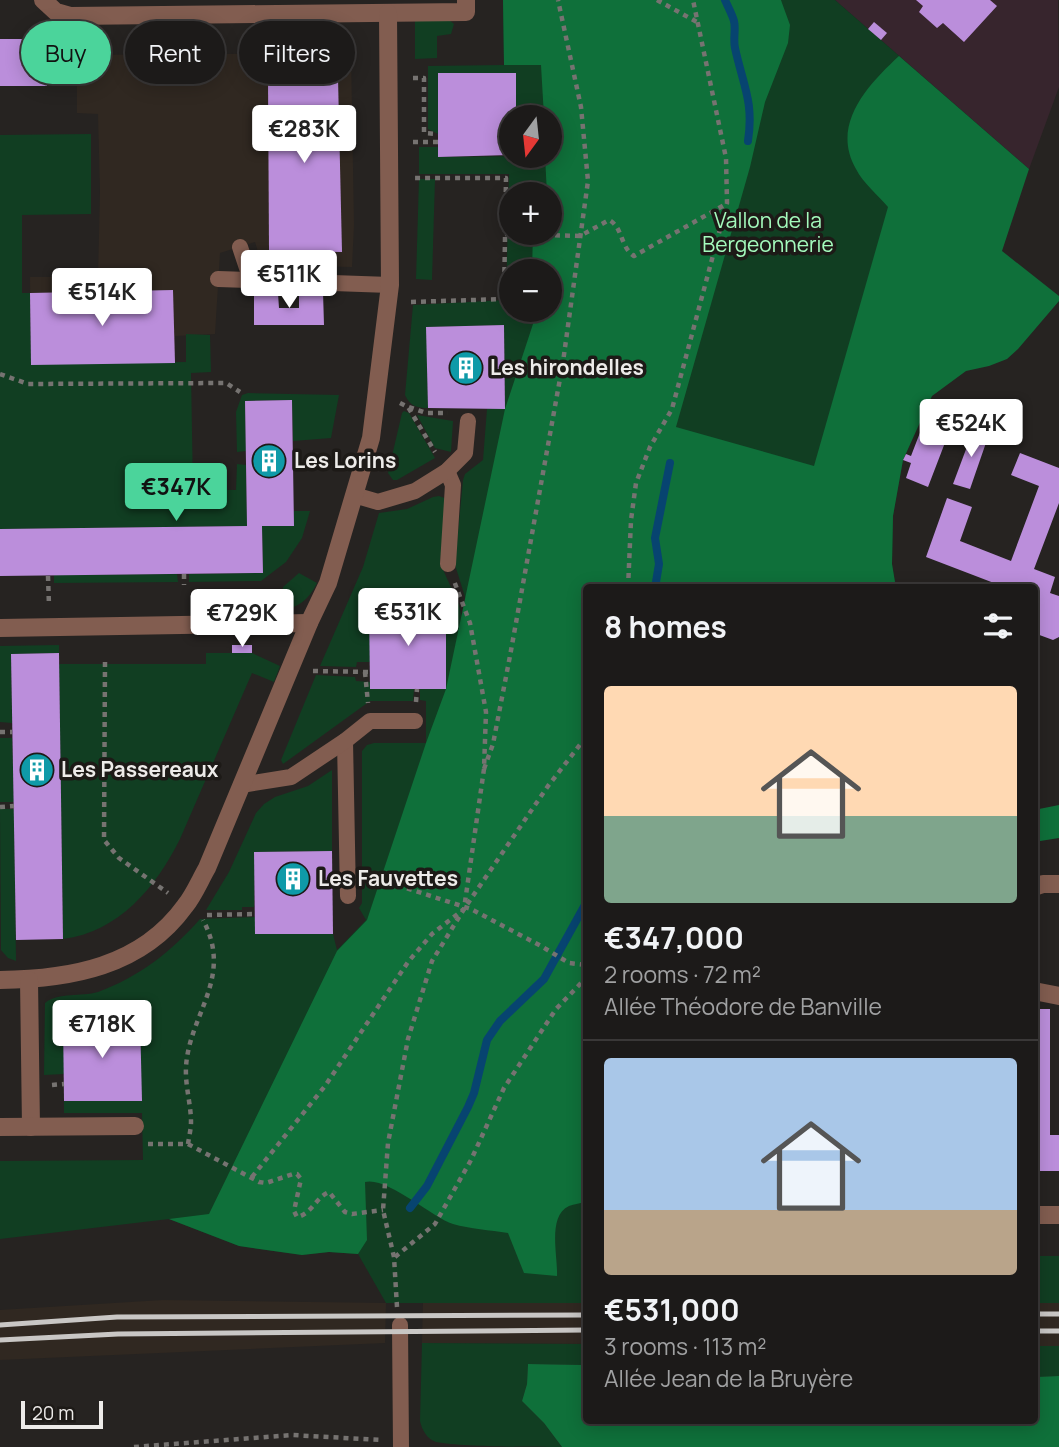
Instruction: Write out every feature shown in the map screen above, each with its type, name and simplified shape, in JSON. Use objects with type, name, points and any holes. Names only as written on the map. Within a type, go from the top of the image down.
[{"type":"street","points":[[43,0],[56,12],[70,16],[388,13],[466,6]]},
{"type":"street","points":[[0,980],[63,977],[97,969],[137,950],[168,925],[186,906],[207,868],[328,583],[371,438],[390,285],[388,13]]},
{"type":"street","points":[[0,628],[309,623]]},
{"type":"street","points":[[1038,886],[1059,884]]},
{"type":"street","points":[[29,980],[31,1127]]},
{"type":"street","points":[[1038,992],[1059,996]]},
{"type":"street","points":[[0,1127],[135,1126]]},
{"type":"street","points":[[1038,1215],[1059,1215]]},
{"type":"lane","points":[[240,247],[251,281]]},
{"type":"lane","points":[[218,279],[390,285]]},
{"type":"lane","points":[[354,495],[378,502],[415,491],[447,471],[466,453],[468,421]]},
{"type":"lane","points":[[447,471],[453,485],[448,564]]},
{"type":"lane","points":[[241,785],[291,777],[370,721],[415,721]]},
{"type":"lane","points":[[345,741],[348,896]]},
{"type":"lane","points":[[400,1325],[401,1445]]},
{"type":"path","points":[[484,769],[493,744],[563,362],[589,181],[581,107],[558,0]]},
{"type":"path","points":[[657,0],[698,22]]},
{"type":"path","points":[[628,584],[631,520],[636,483],[650,447],[672,409],[727,203],[726,158],[693,0]]},
{"type":"path","points":[[413,78],[424,78],[424,133],[438,134]]},
{"type":"path","points":[[413,142],[438,142]]},
{"type":"path","points":[[414,178],[506,178],[506,182]]},
{"type":"path","points":[[562,236],[580,236],[608,220],[614,223],[627,252],[634,256],[727,203]]},
{"type":"path","points":[[409,302],[504,299],[505,245]]},
{"type":"path","points":[[0,374],[28,384],[226,383],[240,391]]},
{"type":"path","points":[[400,402],[426,413],[445,413]]},
{"type":"path","points":[[408,407],[447,471]]},
{"type":"path","points":[[252,1177],[325,1086],[408,962],[432,934],[464,909],[484,769],[486,712],[470,623],[448,564]]},
{"type":"path","points":[[184,574],[184,586]]},
{"type":"path","points":[[48,576],[49,611]]},
{"type":"path","points":[[104,662],[104,840],[119,858],[172,895]]},
{"type":"path","points":[[313,671],[367,672],[370,721]]},
{"type":"path","points":[[0,732],[12,732]]},
{"type":"path","points":[[400,1325],[394,1257],[383,1210],[388,1143],[408,1039],[432,961],[548,786],[583,741]]},
{"type":"path","points":[[0,807],[14,806]]},
{"type":"path","points":[[347,869],[464,909],[471,909],[569,963],[583,965]]},
{"type":"path","points":[[188,1144],[191,1122],[186,1068],[189,1047],[209,996],[214,962],[209,932],[200,915],[255,914]]},
{"type":"path","points":[[394,1257],[435,1224],[471,1160],[505,1088],[556,1009],[583,981]]},
{"type":"path","points":[[135,1126],[149,1145],[188,1144],[259,1182],[266,1183],[298,1174],[301,1180],[294,1211],[298,1217],[304,1215],[329,1192],[345,1212],[352,1214],[383,1210]]},
{"type":"path","points":[[134,1447],[292,1435],[366,1438],[401,1445]]},
{"type":"shaded area","points":[[835,0],[1058,0],[1059,87],[1029,169]]},
{"type":"shaded area","points":[[225,54],[239,54],[239,84],[352,84],[354,225],[352,267],[262,265],[255,242],[220,253],[215,334],[175,336],[175,363],[31,365],[30,277],[98,277],[98,114],[77,113],[77,84],[111,84],[111,55],[125,55],[125,84],[225,84]]},
{"type":"shaded area","points":[[163,1300],[386,1303],[385,1343],[0,1360],[0,1310]]},
{"type":"shaded area","points":[[423,1302],[583,1303],[583,1344],[422,1343]]},
{"type":"shaded area","points":[[1038,1303],[1059,1303],[1059,1346],[1038,1346]]},
{"type":"green space","name":"Vallon de la Bergeonnerie","points":[[503,0],[835,0],[1029,169],[903,460],[893,516],[892,564],[895,584],[583,584],[583,1303],[386,1303],[358,1254],[329,1252],[302,1255],[239,1246],[169,1219],[0,1239],[0,1161],[143,1160],[142,1113],[64,1113],[64,1101],[141,1101],[140,1018],[64,1019],[64,1074],[44,1075],[45,1003],[57,997],[98,992],[127,979],[166,952],[200,919],[255,917],[333,934],[337,950],[366,920],[359,908],[362,903],[362,751],[367,745],[374,743],[426,743],[426,701],[420,700],[420,689],[446,688],[446,607],[370,607],[370,662],[357,662],[356,667],[320,666],[363,567],[379,513],[407,509],[433,497],[447,499],[440,563],[462,618],[466,600],[455,565],[463,480],[465,474],[483,460],[487,409],[505,408],[504,325],[427,327],[428,408],[414,406],[407,399],[405,395],[413,305],[499,300],[499,322],[562,322],[562,259],[507,259],[507,245],[562,245],[562,182],[509,182],[509,174],[419,174],[419,147],[439,147],[439,157],[499,156],[499,168],[562,168],[562,105],[516,105],[516,73],[438,73],[438,134],[428,129],[428,66],[504,65]]},
{"type":"green space","name":"Vallon de la Bergeonnerie","points":[[503,0],[781,0],[790,25],[788,43],[765,102],[750,167],[676,427],[814,466],[888,207],[856,169],[849,152],[850,121],[865,92],[899,56],[1029,169],[1002,251],[1059,296],[1059,301],[1007,359],[966,371],[932,396],[903,460],[893,516],[892,564],[895,584],[583,584],[583,1203],[569,1206],[558,1218],[555,1237],[557,1276],[524,1273],[508,1233],[453,1224],[397,1191],[374,1182],[365,1182],[367,1240],[358,1254],[329,1252],[302,1255],[239,1246],[169,1219],[209,1214],[337,951],[367,920],[446,689],[505,409],[533,322],[562,322],[562,259],[532,259],[533,245],[562,245],[562,182],[546,182],[546,168],[562,168],[562,105],[543,105],[541,65],[504,65]]},
{"type":"green space","points":[[415,18],[447,18],[454,24],[451,34],[437,36],[437,58],[415,59]]},
{"type":"green space","points":[[91,134],[91,214],[22,215],[22,293],[30,293],[31,364],[186,362],[186,334],[210,335],[211,372],[191,373],[193,489],[236,490],[237,464],[246,465],[247,526],[0,529],[0,135]]},
{"type":"green space","points":[[419,179],[435,179],[432,280],[416,279]]},
{"type":"green space","points":[[242,395],[339,395],[331,438],[293,441],[292,400],[245,401],[246,451],[237,452],[236,412]]},
{"type":"green space","points":[[404,411],[409,413],[435,458],[393,480],[388,473]]},
{"type":"green space","points":[[417,415],[453,421],[451,452],[435,448]]},
{"type":"green space","points":[[294,511],[310,511],[302,538],[286,562],[261,581],[189,582],[189,574],[263,573],[262,526],[293,526]]},
{"type":"green space","points":[[299,573],[317,583],[303,602],[281,610],[283,587]]},
{"type":"green space","points":[[177,574],[178,582],[54,583],[54,575]]},
{"type":"green space","points":[[59,645],[59,653],[11,654],[12,723],[0,722],[0,646]]},
{"type":"green space","points":[[206,653],[252,653],[280,666],[274,682],[252,673],[180,839],[147,890],[134,904],[102,927],[63,939],[59,664],[206,664]]},
{"type":"green space","points":[[316,675],[355,677],[356,681],[370,682],[370,689],[414,689],[413,701],[370,701],[283,764],[281,760]]},
{"type":"green space","points":[[0,738],[12,738],[14,802],[0,802]]},
{"type":"green space","points":[[332,770],[332,851],[255,852],[254,907],[242,907],[242,910],[206,910],[229,872],[256,813],[264,804],[275,797],[308,786]]},
{"type":"green space","points":[[1059,805],[1059,838],[1038,841],[1038,809]]},
{"type":"green space","points":[[0,809],[14,809],[16,961],[8,958],[1,950]]},
{"type":"green space","points":[[1038,1256],[1059,1256],[1059,1303],[1038,1303]]},
{"type":"green space","points":[[422,1343],[583,1344],[583,1365],[528,1364],[527,1384],[522,1401],[544,1423],[562,1447],[436,1442],[430,1439],[420,1421]]},
{"type":"green space","points":[[1038,1346],[1059,1346],[1059,1376],[1038,1377]]},
{"type":"green space","points":[[528,1364],[583,1365],[583,1424],[1038,1424],[1038,1377],[1059,1376],[1059,1447],[562,1447],[544,1423],[522,1401],[527,1384]]},
{"type":"building","points":[[916,0],[990,0],[997,6],[964,42],[943,23],[937,28],[919,12],[923,6]]},
{"type":"building","points":[[874,22],[887,33],[881,40],[868,29]]},
{"type":"building","points":[[0,39],[21,39],[21,84],[47,86],[0,86]]},
{"type":"building","points":[[438,73],[516,73],[516,105],[499,105],[499,155],[438,157]]},
{"type":"building","points":[[268,84],[338,84],[342,252],[269,251]]},
{"type":"building","points":[[173,290],[175,363],[31,365],[30,293]]},
{"type":"building","points":[[299,292],[323,292],[324,325],[254,325],[254,293],[278,293],[279,308],[299,308]]},
{"type":"building","name":"Les hirondelles","points":[[504,325],[505,409],[428,408],[426,327]]},
{"type":"building","points":[[292,400],[294,526],[262,526],[263,573],[0,576],[0,529],[247,526],[245,401]]},
{"type":"building","points":[[926,417],[951,427],[928,487],[906,478],[911,463],[903,460],[906,454],[911,456]]},
{"type":"building","points":[[974,428],[989,434],[970,489],[953,484]]},
{"type":"building","points":[[1020,453],[1059,468],[1059,503],[1034,569],[1055,577],[1050,593],[1059,596],[1059,637],[1053,640],[1038,634],[1038,584],[997,584],[926,557],[947,498],[972,507],[960,541],[1011,561],[1039,486],[1011,475]]},
{"type":"building","points":[[369,607],[446,607],[446,689],[370,689]]},
{"type":"building","points":[[232,645],[252,645],[252,653],[232,653]]},
{"type":"building","name":"Les Passereaux","points":[[59,653],[63,939],[16,940],[11,654]]},
{"type":"building","name":"Les Fauvettes","points":[[332,851],[333,934],[255,934],[254,852]]},
{"type":"building","points":[[1038,1009],[1050,1009],[1050,1135],[1059,1135],[1059,1171],[1038,1171]]},
{"type":"building","points":[[140,1018],[142,1101],[64,1101],[63,1019]]},
{"type":"waterway","points":[[725,0],[734,21],[735,48],[749,104],[748,141]]},
{"type":"waterway","points":[[656,584],[659,564],[655,538],[670,463]]},
{"type":"waterway","points":[[410,1208],[427,1186],[468,1107],[487,1040],[500,1021],[544,979],[583,908]]},
{"type":"railway","points":[[1038,1314],[1059,1314]]},
{"type":"railway","points":[[0,1325],[117,1317],[583,1315]]},
{"type":"railway","points":[[0,1340],[118,1334],[583,1330]]},
{"type":"railway","points":[[1038,1331],[1059,1331]]},
{"type":"place","name":"Les hirondelles","points":[[466,368]]},
{"type":"place","name":"Les Lorins","points":[[269,461]]},
{"type":"place","name":"Les Passereaux","points":[[37,770]]},
{"type":"place","name":"Les Fauvettes","points":[[293,879]]}]
